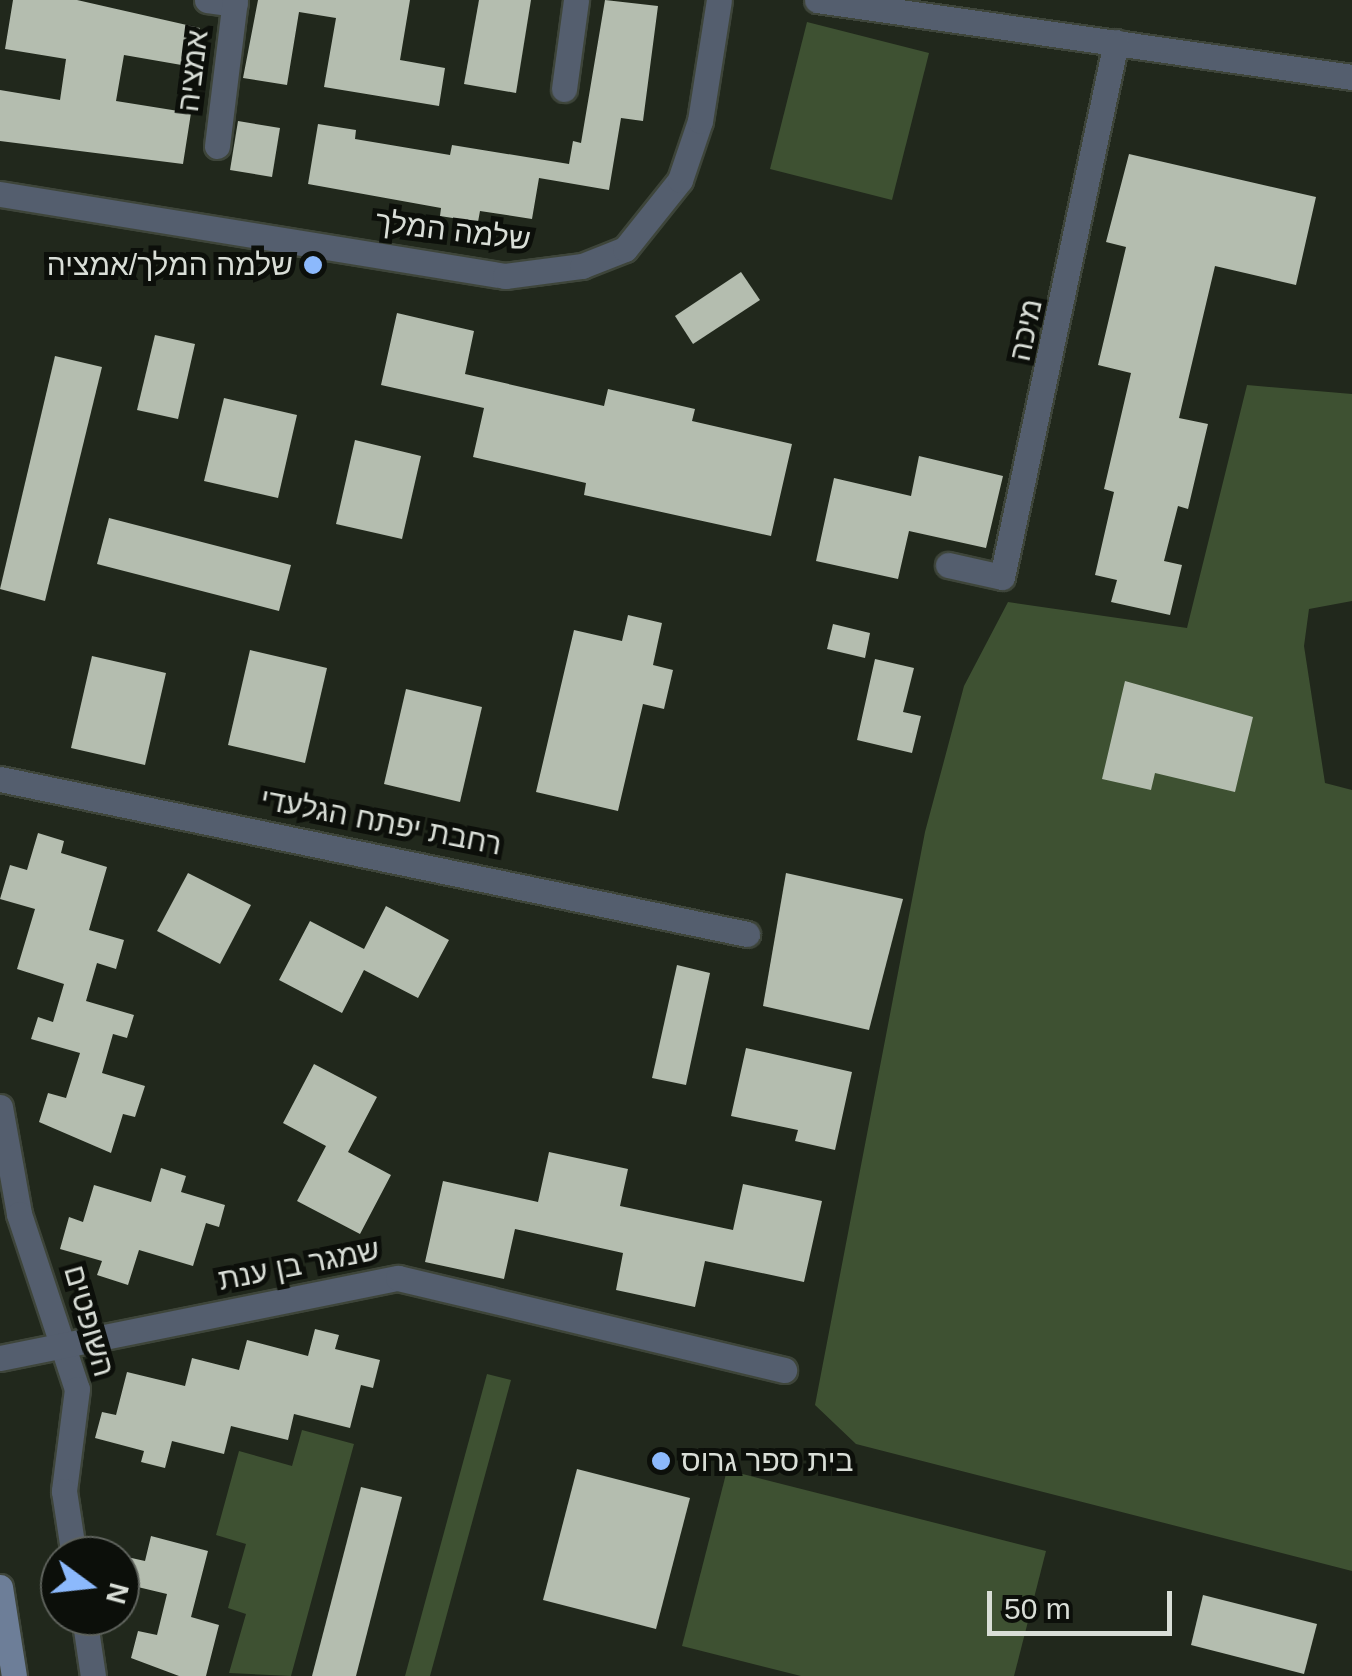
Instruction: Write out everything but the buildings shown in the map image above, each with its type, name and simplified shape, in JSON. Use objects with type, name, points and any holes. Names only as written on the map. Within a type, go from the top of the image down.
[{"type":"street","name":"אמציה","points":[[208,0],[235,2],[217,146]]},
{"type":"street","points":[[564,89],[576,0]]},
{"type":"street","name":"שלמה המלך","points":[[0,194],[505,276],[582,266],[625,250],[680,180],[700,122],[719,0]]},
{"type":"street","points":[[817,0],[1352,77]]},
{"type":"street","name":"מיכה","points":[[948,565],[1002,577],[1116,42]]},
{"type":"street","name":"רחבת יפתח הגלעדי","points":[[0,778],[748,934]]},
{"type":"street","name":"השופטים","points":[[0,1106],[20,1214],[66,1343],[78,1415],[64,1491],[71,1536]]},
{"type":"street","name":"שמגר בן ענת","points":[[0,1358],[398,1278],[784,1370]]},
{"type":"street","points":[[0,1588],[14,1676]]},
{"type":"street","points":[[87,1636],[93,1676]]},
{"type":"green space","points":[[807,22],[929,53],[892,200],[770,169]]},
{"type":"green space","points":[[1247,385],[1352,394],[1352,601],[1309,609],[1304,646],[1325,783],[1352,790],[1352,1571],[856,1444],[815,1405],[925,832],[964,686],[1008,602],[1187,628]]},
{"type":"green space","points":[[487,1374],[511,1380],[430,1676],[405,1676]]},
{"type":"green space","points":[[302,1430],[354,1444],[291,1676],[229,1673],[246,1614],[228,1608],[246,1544],[216,1535],[239,1451],[292,1466]]},
{"type":"green space","points":[[727,1470],[1046,1551],[1014,1676],[801,1676],[682,1646]]},
{"type":"place","name":"שלמה המלך/אמציה","points":[[313,265]]},
{"type":"place","name":"בית ספר גרוס","points":[[661,1461]]}]
